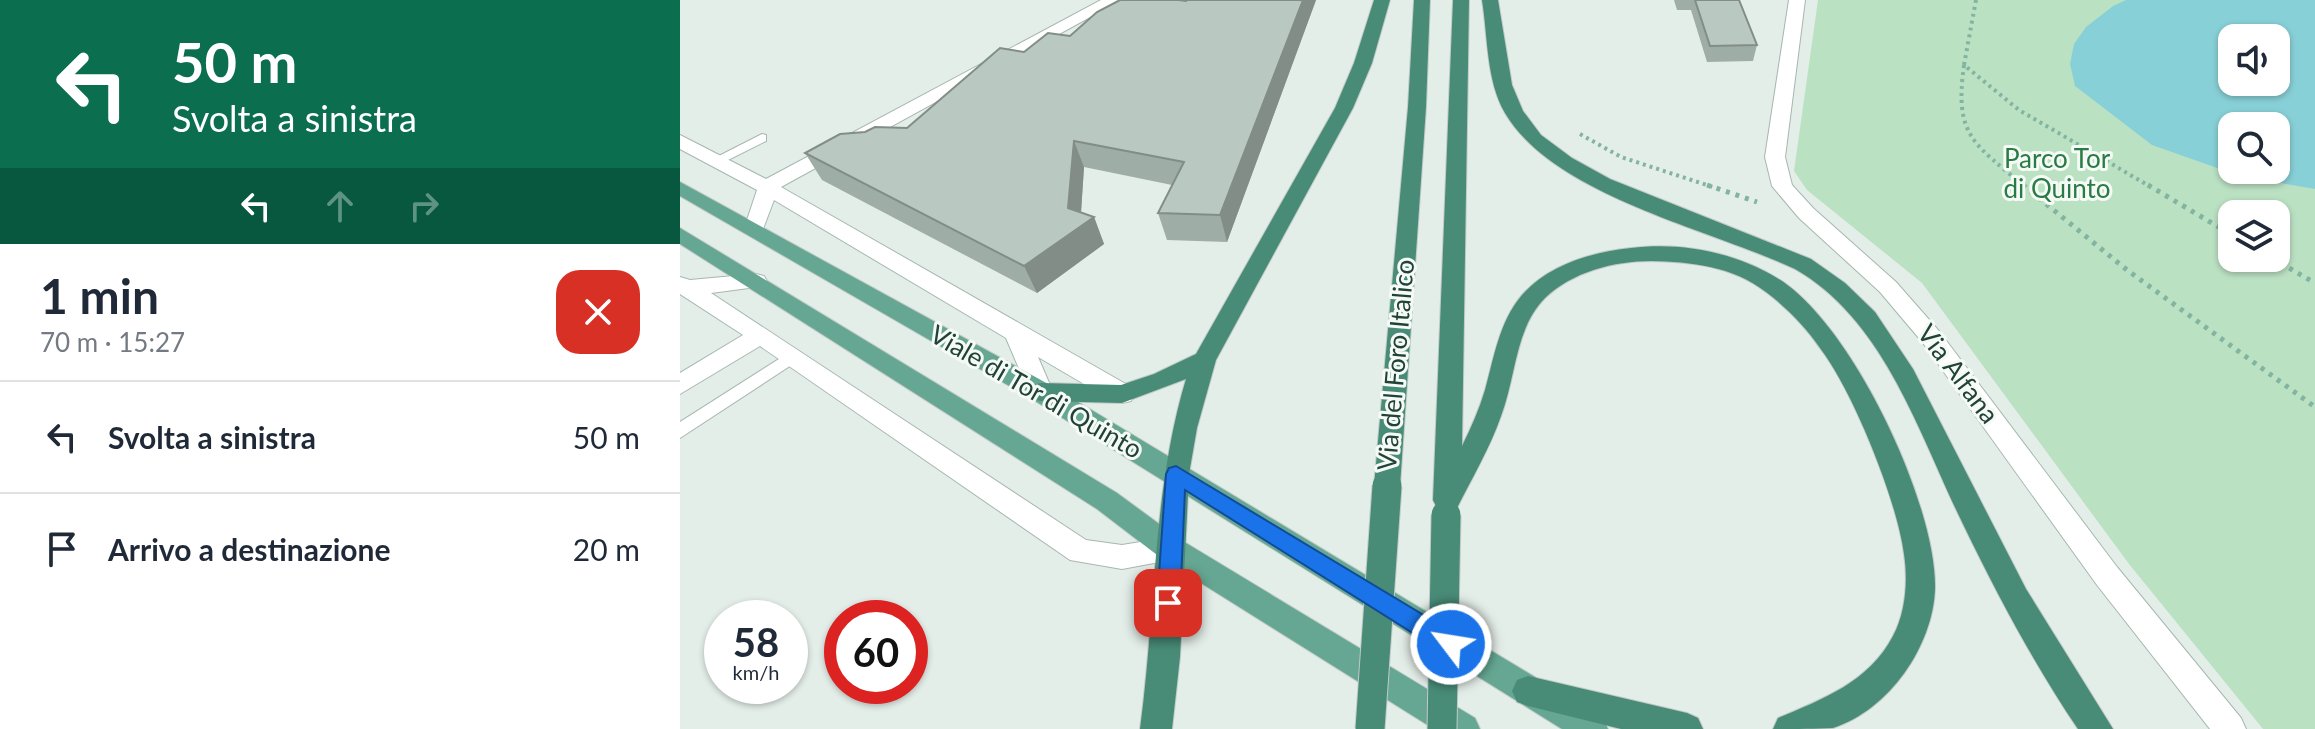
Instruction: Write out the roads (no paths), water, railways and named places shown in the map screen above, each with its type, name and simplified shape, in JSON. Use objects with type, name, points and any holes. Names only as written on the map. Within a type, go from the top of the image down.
[{"type":"highway","points":[[1156,729],[1165,657],[1176,474],[1184,428],[1204,360],[1344,108],[1363,63],[1382,0]]},
{"type":"highway","name":"Via del Foro Italico","points":[[1370,729],[1417,107],[1422,0]]},
{"type":"highway","name":"Via del Foro Italico","points":[[1442,729],[1461,0]]},
{"type":"highway","points":[[1490,0],[1502,82],[1519,121],[1538,142],[1605,183],[1769,247],[1807,266],[1836,287],[1870,321],[1889,349],[2013,599],[2046,656],[2097,729]]},
{"type":"highway","points":[[1447,508],[1493,406],[1516,323],[1524,307],[1554,280],[1590,263],[1660,253],[1721,263],[1743,270],[1779,289],[1813,318],[1829,338],[1860,391],[1913,529],[1920,560],[1920,589],[1915,615],[1901,650],[1880,682],[1860,699],[1831,716],[1789,729]]},
{"type":"highway","points":[[1041,392],[1122,394],[1163,380],[1204,360]]},
{"type":"highway","points":[[1528,691],[1687,729]]},
{"type":"main road","name":"Viale di Tor di Quinto","points":[[680,188],[1041,392],[1592,729]]},
{"type":"main road","name":"Viale di Tor di Quinto","points":[[680,235],[1107,501],[1171,549],[1464,729]]},
{"type":"street","points":[[754,229],[768,186],[1113,0]]},
{"type":"street","name":"Via Alfana","points":[[1797,0],[1775,157],[1782,186],[1806,213],[1888,287],[1924,328],[2107,576],[2230,729]]},
{"type":"street","name":"Viale di Tor di Quinto","points":[[680,141],[768,186],[1017,336],[1122,394]]},
{"type":"street","points":[[683,286],[756,281]]},
{"type":"street","points":[[683,286],[793,356],[1080,551],[1122,557],[1171,549]]},
{"type":"street","points":[[680,385],[761,335]]},
{"type":"street","points":[[1017,336],[1041,392]]},
{"type":"lane","points":[[717,160],[762,138]]},
{"type":"lane","points":[[680,431],[793,356]]},
{"type":"water","points":[[2126,0],[2315,0],[2315,189],[2286,184],[2290,184],[2290,112],[2218,112],[2218,168],[2152,145],[2075,86],[2070,64],[2074,44],[2086,27]]},
{"type":"park label","name":"Parco Tor di Quinto","points":[[2057,174]]}]
